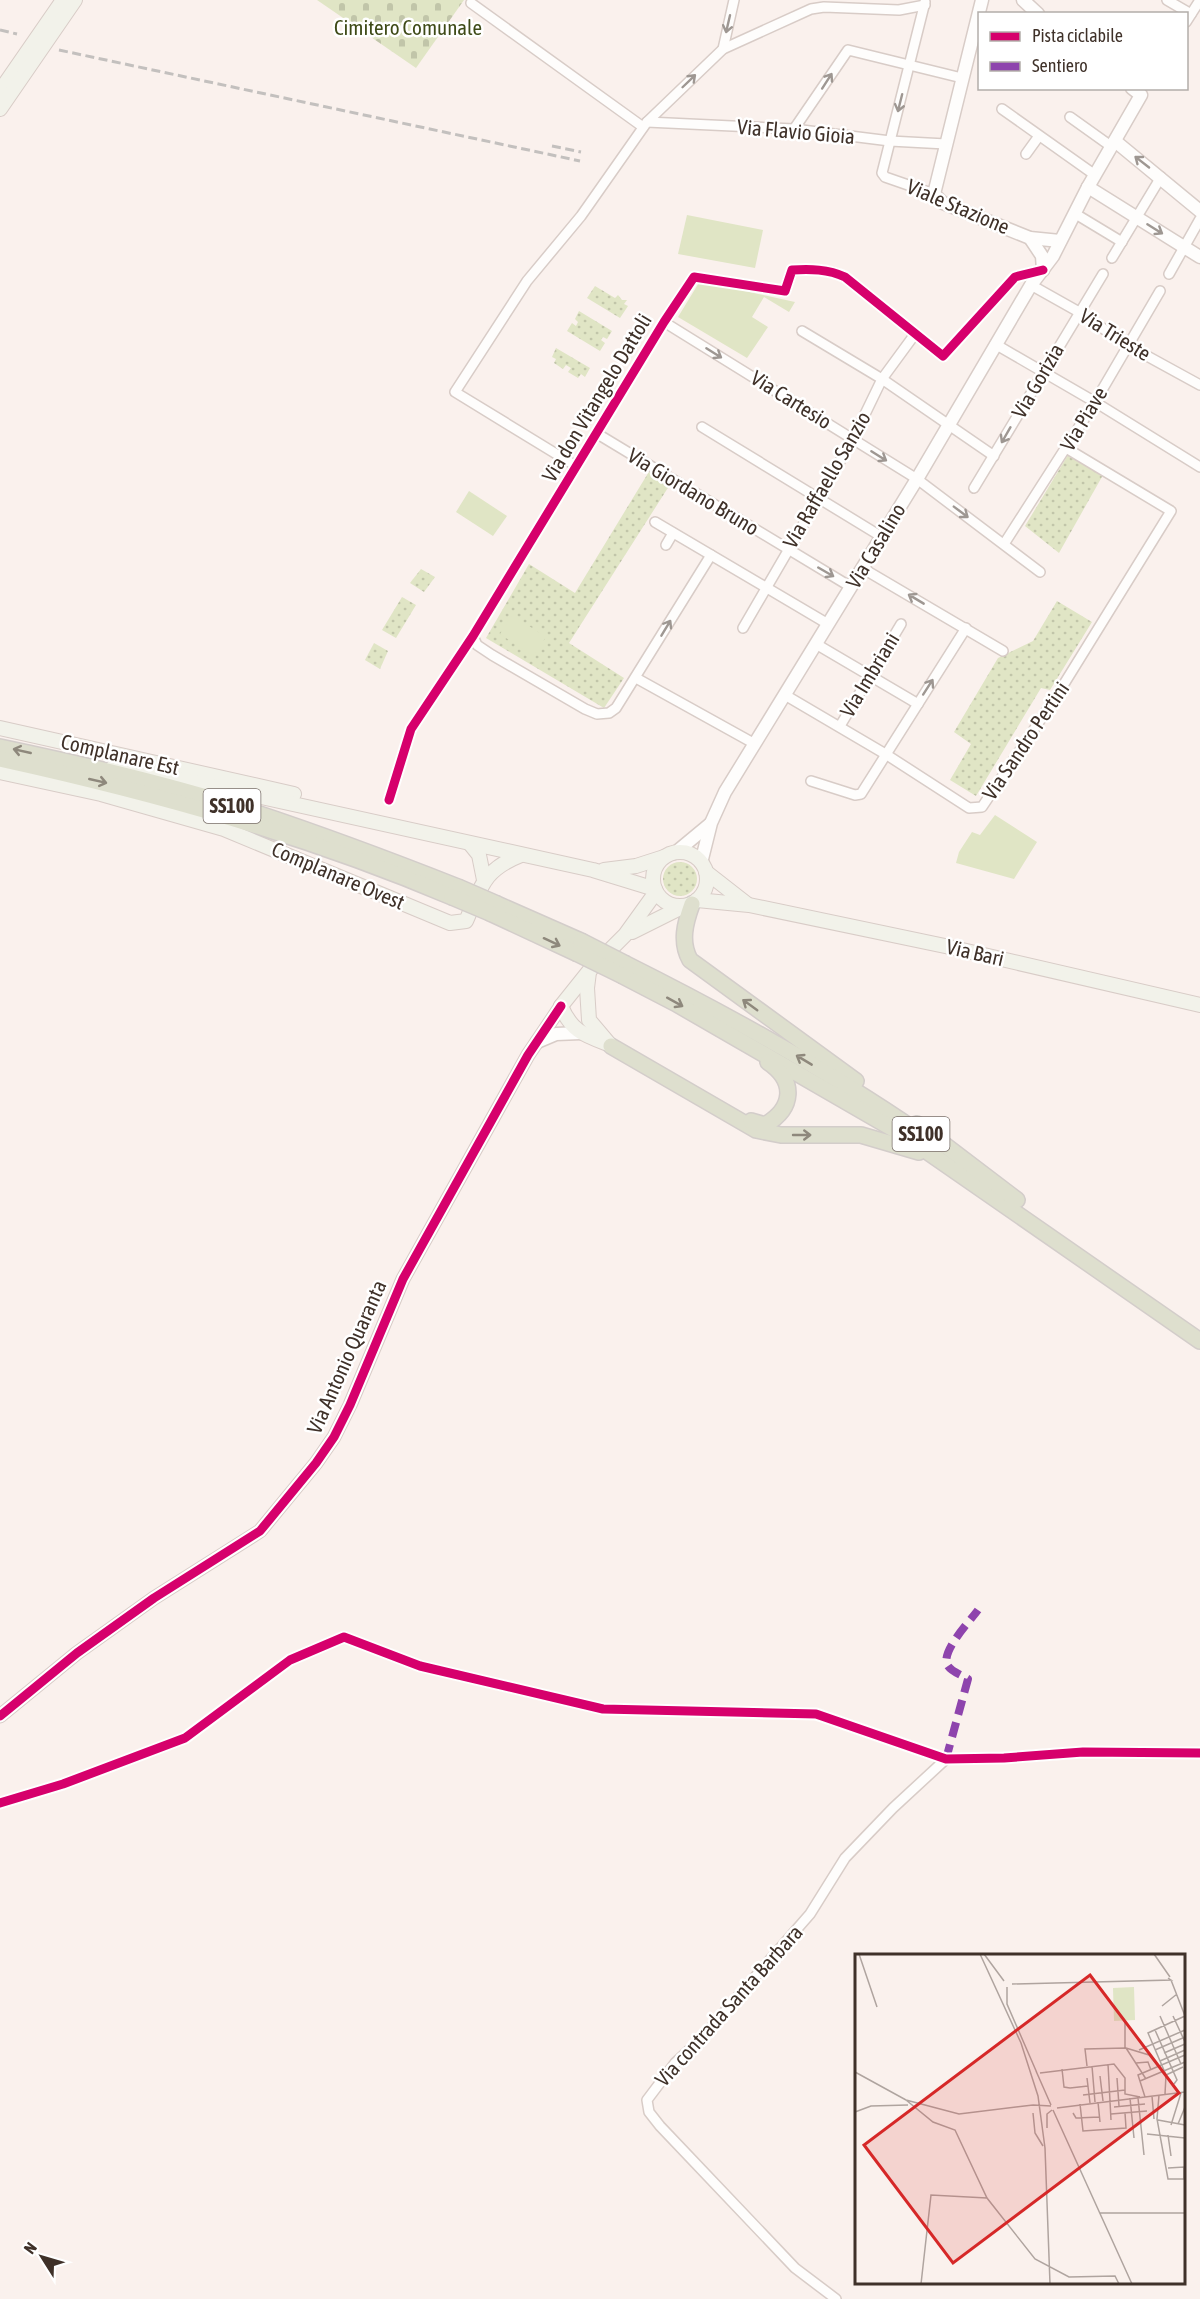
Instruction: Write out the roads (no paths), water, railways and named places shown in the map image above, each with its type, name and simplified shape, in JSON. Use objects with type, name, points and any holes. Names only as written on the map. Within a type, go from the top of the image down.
[{"type":"highway","name":"SS100","points":[[0,747],[85,765],[226,804],[399,864],[455,892],[579,947],[624,970],[779,1070],[789,1089],[787,1104],[777,1118],[765,1125],[728,1114]]},
{"type":"highway","name":"SS100","points":[[0,759],[102,782],[226,815],[408,879],[455,892]]},
{"type":"highway","name":"SS100","points":[[691,903],[684,937],[685,951],[697,967],[949,1148],[1017,1200]]},
{"type":"highway","name":"SS100","points":[[624,970],[680,991],[846,1085],[1017,1200],[1200,1329]]},
{"type":"highway","name":"SS100","points":[[703,1019],[845,1099],[943,1161],[1200,1341]]},
{"type":"highway","name":"SS100","points":[[611,1046],[756,1130],[781,1135],[861,1135],[897,1144],[943,1161]]},
{"type":"main road","points":[[0,91],[63,0]]},
{"type":"main road","points":[[0,109],[75,0]]},
{"type":"main road","name":"Complanare Est","points":[[0,728],[315,799],[379,822]]},
{"type":"main road","points":[[85,765],[139,770],[379,822],[471,845],[593,870],[655,890]]},
{"type":"main road","name":"Complanare Ovest","points":[[0,772],[101,794],[224,829],[450,923],[466,921],[484,880]]},
{"type":"main road","points":[[471,845],[480,855],[484,880]]},
{"type":"main road","points":[[593,870],[636,866],[672,854],[685,853],[694,857],[748,905]]},
{"type":"main road","points":[[672,854],[660,861],[654,870],[655,890],[661,899],[671,905],[691,903]]},
{"type":"main road","points":[[484,880],[499,866],[521,855]]},
{"type":"main road","points":[[625,935],[691,903],[703,894],[706,883],[704,868]]},
{"type":"main road","points":[[561,1006],[589,971],[625,935],[655,890]]},
{"type":"main road","name":"Via Bari","points":[[691,903],[748,905],[945,946],[1200,1005]]},
{"type":"main road","points":[[589,971],[587,996],[589,1020]]},
{"type":"main road","points":[[561,1006],[589,1020],[611,1046]]},
{"type":"main road","points":[[561,1006],[567,1021],[581,1033],[611,1046]]},
{"type":"street","points":[[723,49],[734,0]]},
{"type":"street","points":[[1023,0],[1036,12]]},
{"type":"street","points":[[1167,0],[1182,12]]},
{"type":"street","points":[[1189,18],[1200,0]]},
{"type":"street","points":[[471,3],[645,124]]},
{"type":"street","points":[[576,466],[455,392],[527,281],[581,216],[645,124],[723,49],[811,9],[824,7],[899,10],[925,3],[890,141]]},
{"type":"street","points":[[934,194],[978,16]]},
{"type":"street","points":[[794,129],[848,50],[962,78]]},
{"type":"street","name":"Via Casalino","points":[[704,868],[711,823],[725,792],[917,479],[995,344],[1031,285],[1043,270],[1114,144],[1139,91]]},
{"type":"street","points":[[1002,109],[1095,175]]},
{"type":"street","points":[[1070,117],[1161,177],[1200,211]]},
{"type":"street","name":"Via Flavio Gioia","points":[[645,124],[794,129],[890,141],[945,144]]},
{"type":"street","points":[[1026,154],[1040,136]]},
{"type":"street","name":"Viale Stazione","points":[[890,141],[882,173],[885,177],[934,194],[942,203],[1030,238],[1060,241]]},
{"type":"street","points":[[1112,258],[1161,177]]},
{"type":"street","points":[[1088,187],[1200,257]]},
{"type":"street","points":[[1074,213],[1122,242]]},
{"type":"street","points":[[1169,274],[1200,219]]},
{"type":"street","name":"Viale Stazione","points":[[1030,238],[1042,256],[1043,270]]},
{"type":"street","name":"Via don Vitangelo Dattoli","points":[[473,636],[664,322],[694,277],[785,291],[792,270],[824,270],[845,277],[915,334]]},
{"type":"street","points":[[915,334],[943,356],[1015,277],[1043,270]]},
{"type":"street","name":"Via Gorizia","points":[[974,488],[1103,274]]},
{"type":"street","name":"Via Trieste","points":[[1031,285],[1079,312],[1127,345],[1200,385]]},
{"type":"street","name":"Via Piave","points":[[1004,544],[1095,402],[1160,291]]},
{"type":"street","name":"Via Cartesio","points":[[664,322],[917,479],[1040,572]]},
{"type":"street","points":[[802,331],[882,379],[994,456]]},
{"type":"street","name":"Via Raffaello Sanzio","points":[[743,628],[853,439],[882,379],[915,334]]},
{"type":"street","points":[[995,344],[1200,467]]},
{"type":"street","points":[[702,427],[882,537]]},
{"type":"street","name":"Via Giordano Bruno","points":[[596,433],[851,587]]},
{"type":"street","name":"Via Sandro Pertini","points":[[785,695],[840,726],[969,808],[982,807],[1059,692],[1172,511],[1066,448]]},
{"type":"street","points":[[655,522],[828,624]]},
{"type":"street","points":[[666,545],[673,533]]},
{"type":"street","points":[[473,636],[477,645],[492,655],[585,709],[597,714],[609,713],[616,708],[636,678],[711,555]]},
{"type":"street","points":[[862,568],[1003,651]]},
{"type":"street","name":"Via Imbriani","points":[[840,726],[901,624]]},
{"type":"street","points":[[811,781],[855,795],[861,794],[966,628]]},
{"type":"street","points":[[388,800],[411,729],[473,636]]},
{"type":"street","points":[[816,644],[918,704]]},
{"type":"street","points":[[636,678],[755,744]]},
{"type":"street","name":"Via Casalino","points":[[672,854],[711,823]]},
{"type":"street","name":"Via Antonio Quaranta","points":[[0,1716],[106,1632],[154,1598],[260,1531],[316,1463],[334,1437],[350,1405],[402,1279],[537,1042],[561,1006]]},
{"type":"street","points":[[537,1042],[556,1034],[581,1033]]},
{"type":"street","points":[[0,1803],[63,1784],[185,1738],[290,1660],[344,1637],[420,1666],[603,1709],[816,1714],[945,1758],[1004,1758],[1083,1752],[1200,1753]]},
{"type":"street","name":"Via contrada Santa Barbara","points":[[836,2299],[795,2268],[660,2127],[649,2112],[647,2100],[675,2063],[700,2040],[810,1914],[845,1858],[945,1758]]},
{"type":"railway","points":[[0,30],[17,34]]},
{"type":"railway","points":[[59,50],[580,161]]},
{"type":"railway","points":[[552,146],[581,152]]},
{"type":"park label","name":"Cimitero Comunale","points":[[408,28]]}]
